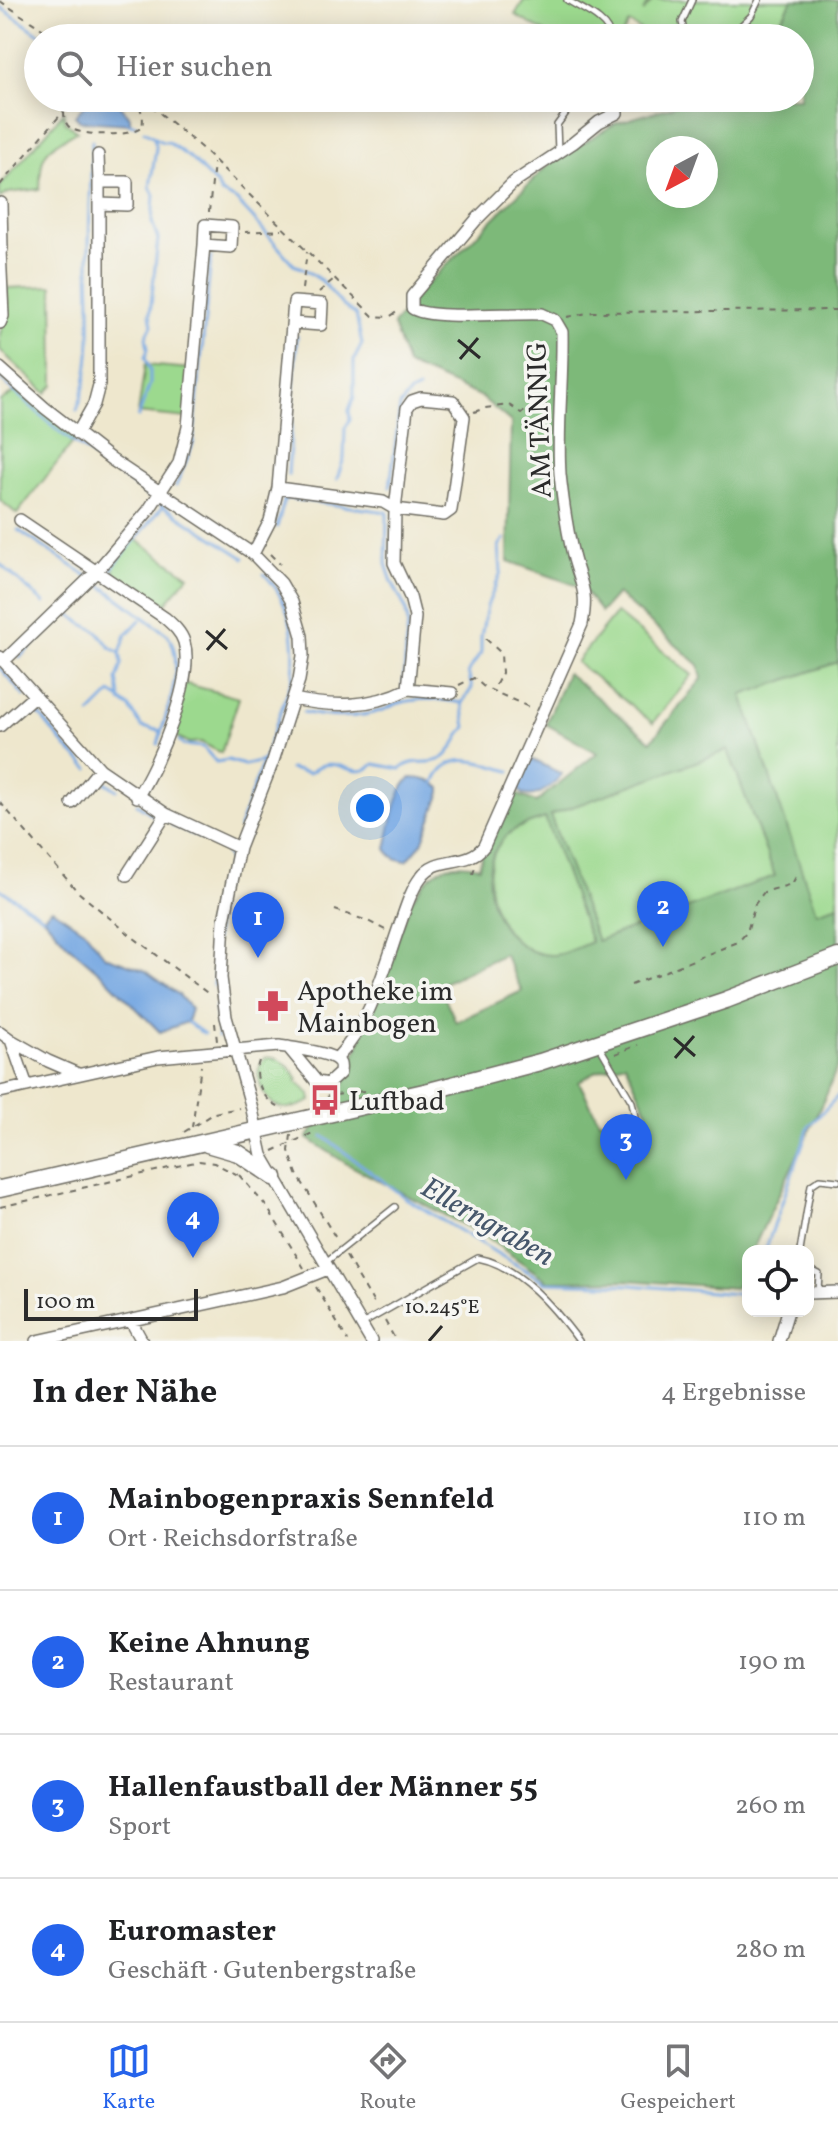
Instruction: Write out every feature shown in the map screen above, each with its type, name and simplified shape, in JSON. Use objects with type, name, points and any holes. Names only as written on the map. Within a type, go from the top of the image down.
[{"type":"main road","points":[[0,1189],[433,1090],[540,1062],[726,1000],[838,957]]},
{"type":"main road","points":[[201,1143],[257,1159],[274,1177]]},
{"type":"street","name":"AM TÄNNIG","points":[[288,1047],[317,1082],[328,1084],[337,1079],[341,1069],[336,1059],[352,1042],[363,1021],[416,884],[427,869],[438,863],[473,857],[484,846],[582,624],[586,607],[585,587],[575,562],[560,472],[562,332],[555,320],[542,314],[437,315],[417,312],[410,302],[496,198],[599,122],[617,113]]},
{"type":"street","points":[[77,434],[88,418],[99,385],[98,155]]},
{"type":"street","points":[[99,182],[127,182],[127,205],[99,204]]},
{"type":"street","points":[[0,323],[3,316],[1,203]]},
{"type":"street","points":[[204,245],[231,247],[232,227],[205,225],[185,446],[179,463],[132,531],[95,573],[2,659],[100,769],[166,814],[239,848]]},
{"type":"street","points":[[255,549],[270,521],[278,488],[294,302],[322,304],[321,325],[293,323]]},
{"type":"street","points":[[0,368],[77,434],[160,491],[255,549],[281,583],[298,619],[303,656],[293,699],[239,848],[227,902],[221,958],[226,1017],[257,1130],[257,1159]]},
{"type":"street","points":[[278,488],[383,502],[395,509],[444,515],[451,510],[464,417],[453,401],[421,398],[412,401],[407,408],[395,509],[394,563],[410,597],[415,617],[408,689]]},
{"type":"street","points":[[20,520],[175,626],[185,646],[184,677],[168,735],[158,764],[137,797]]},
{"type":"street","points":[[293,699],[334,705],[364,704],[408,689],[452,693]]},
{"type":"street","points":[[0,726],[34,696]]},
{"type":"street","points":[[72,803],[100,769]]},
{"type":"street","points":[[127,875],[166,814]]},
{"type":"street","points":[[0,1032],[48,1061],[78,1074]]},
{"type":"street","points":[[11,1040],[27,1086]]},
{"type":"street","points":[[0,1092],[158,1057],[288,1047],[336,1059]]},
{"type":"street","points":[[274,1177],[371,1341]]},
{"type":"street","points":[[37,1341],[283,1287],[310,1278],[326,1266]]},
{"type":"street","points":[[814,1292],[838,1292]]},
{"type":"street","points":[[779,1341],[786,1317]]},
{"type":"street","points":[[131,1321],[142,1341]]},
{"type":"lane","points":[[567,0],[605,24]]},
{"type":"lane","points":[[682,24],[692,0]]},
{"type":"lane","points":[[743,24],[751,16],[759,0]]},
{"type":"lane","points":[[558,152],[557,125],[567,112]]},
{"type":"lane","points":[[598,1043],[632,1102],[636,1122]]},
{"type":"lane","points":[[801,1245],[811,1185],[820,1179],[838,1181]]},
{"type":"lane","points":[[326,1266],[342,1249],[395,1207]]},
{"type":"lane","points":[[361,1324],[478,1258],[487,1260],[531,1286],[546,1299],[579,1341]]},
{"type":"lane","points":[[814,1272],[819,1274],[814,1289]]},
{"type":"path","points":[[0,1],[35,24]]},
{"type":"path","points":[[0,185],[63,112]]},
{"type":"path","points":[[64,112],[66,122],[72,129],[99,134],[135,133],[142,127],[141,112]]},
{"type":"path","points":[[158,112],[215,161],[373,316],[389,317],[398,312]]},
{"type":"path","points":[[208,226],[215,161]]},
{"type":"path","points":[[232,233],[285,230]]},
{"type":"path","points":[[303,303],[307,251]]},
{"type":"path","points":[[303,303],[335,278]]},
{"type":"path","points":[[555,320],[593,312],[838,310]]},
{"type":"path","points":[[464,417],[485,408],[509,405],[521,413],[541,405],[560,405]]},
{"type":"path","points":[[255,549],[282,566]]},
{"type":"path","points":[[486,639],[501,653],[502,673],[493,691]]},
{"type":"path","points":[[452,693],[463,681],[474,678],[484,687],[543,714]]},
{"type":"path","points":[[0,802],[78,892],[212,996],[211,990]]},
{"type":"path","points":[[631,985],[738,942],[747,932],[755,904],[764,892],[792,884],[798,873]]},
{"type":"path","points":[[335,910],[368,921],[381,930],[398,930]]},
{"type":"path","points":[[215,1019],[218,1053]]},
{"type":"path","points":[[191,1128],[201,1079],[202,1054]]},
{"type":"path","points":[[265,1055],[257,1065],[258,1079],[268,1101],[284,1109],[291,1144],[289,1151],[297,1174],[396,1341]]},
{"type":"path","points":[[308,1105],[347,1092],[371,1091]]},
{"type":"path","points":[[314,1094],[316,1101]]},
{"type":"path","points":[[179,1135],[214,1113],[251,1105]]},
{"type":"path","points":[[238,1175],[257,1159],[324,1129]]},
{"type":"path","points":[[0,1207],[199,1161],[214,1163],[238,1175],[254,1189],[348,1341]]},
{"type":"green space","points":[[524,0],[649,0],[643,12],[653,0],[792,0],[777,24],[531,24],[515,15]]},
{"type":"green space","points":[[792,0],[838,0],[838,662],[742,695],[816,912],[838,905],[838,1064],[755,1245],[742,1245],[742,1273],[735,1288],[628,1280],[548,1281],[483,1235],[347,1164],[307,1138],[343,1088],[411,902],[423,884],[430,876],[447,867],[457,864],[479,867],[513,793],[536,802],[597,753],[546,724],[567,673],[651,741],[702,679],[699,665],[617,594],[601,612],[581,587],[508,561],[511,422],[480,396],[407,365],[393,325],[419,292],[549,164],[616,123],[654,112],[814,112],[814,24],[777,24]],"holes":[[[728,750],[775,876],[597,941],[550,815]],[[545,818],[591,942],[550,955],[531,950],[515,940],[502,924],[493,905],[489,885],[490,865],[497,847],[511,832]],[[504,954],[522,991],[456,1022],[439,985]],[[625,1063],[649,1115],[599,1121],[579,1082],[595,1072]]]},
{"type":"green space","points":[[64,112],[65,122],[77,131],[46,152],[40,189],[8,193],[0,198],[0,186]]},
{"type":"green space","points":[[53,286],[54,385],[46,393],[0,350],[0,334],[8,311],[7,288]]},
{"type":"green space","points":[[145,365],[191,369],[187,418],[138,413]]},
{"type":"green space","points":[[20,389],[78,436],[17,514],[0,500],[0,401]]},
{"type":"green space","points":[[134,538],[189,576],[161,609],[114,576],[114,562]]},
{"type":"green space","points":[[616,613],[692,675],[653,723],[576,662]]},
{"type":"green space","points":[[838,662],[838,905],[816,913],[742,695]]},
{"type":"green space","points":[[183,683],[239,698],[221,753],[201,742],[189,743],[169,733]]},
{"type":"green space","points":[[728,750],[775,876],[597,942],[550,815]]},
{"type":"green space","points":[[545,817],[592,942],[556,956],[532,951],[516,940],[503,925],[494,906],[490,885],[491,865],[498,847],[511,832]]},
{"type":"green space","points":[[265,1058],[284,1063],[310,1094],[311,1101],[287,1108],[273,1104],[260,1085],[259,1070]]},
{"type":"water","points":[[79,112],[126,112],[130,117],[130,124],[80,121],[75,116]]},
{"type":"water","points":[[531,759],[562,774],[540,793],[527,795],[517,787]]},
{"type":"water","points":[[411,778],[431,782],[441,788],[441,792],[422,843],[407,861],[395,858],[386,849],[401,791]]},
{"type":"water","points":[[52,909],[85,931],[105,956],[144,970],[179,995],[191,1009],[187,1022],[160,1032],[68,945],[43,917]]},
{"type":"waterway","points":[[0,7],[25,24]]},
{"type":"waterway","points":[[130,124],[136,125]]},
{"type":"waterway","points":[[144,131],[162,142],[168,142],[190,158],[221,193],[236,200],[294,265],[322,281],[342,305],[356,315],[362,344],[354,360],[354,397],[349,410],[350,420],[345,428],[344,458],[337,479]]},
{"type":"waterway","points":[[138,417],[150,384],[150,370],[145,358],[148,349],[146,337],[152,325],[150,314],[158,239],[152,222],[154,195],[150,187],[156,148],[154,138]]},
{"type":"waterway","points":[[77,410],[89,354],[92,141]]},
{"type":"waterway","points":[[176,486],[193,444],[211,257]]},
{"type":"waterway","points":[[288,475],[297,336]]},
{"type":"waterway","points":[[0,379],[61,433],[151,498]]},
{"type":"waterway","points":[[390,487],[400,406],[410,393],[418,389]]},
{"type":"waterway","points":[[277,527],[285,498],[387,512],[386,564],[405,607],[408,623],[403,687]]},
{"type":"waterway","points":[[157,502],[244,558]]},
{"type":"waterway","points":[[107,574],[163,506]]},
{"type":"waterway","points":[[18,530],[168,635],[176,660],[175,674],[158,744]]},
{"type":"waterway","points":[[401,769],[411,763],[443,758],[466,727],[462,703],[472,688],[468,672],[481,653],[487,606],[501,572],[499,546],[504,539]]},
{"type":"waterway","points":[[0,564],[44,603]]},
{"type":"waterway","points":[[239,828],[293,677],[294,649],[290,622],[281,597],[264,574]]},
{"type":"waterway","points":[[20,657],[99,583]]},
{"type":"waterway","points":[[67,611],[97,631],[110,647],[120,653],[122,664],[117,679],[121,701],[130,708],[142,727],[161,731]]},
{"type":"waterway","points":[[120,653],[126,635],[140,620]]},
{"type":"waterway","points":[[0,668],[24,696]]},
{"type":"waterway","points":[[90,714],[111,693],[119,698]]},
{"type":"waterway","points":[[303,712],[353,716],[415,700],[462,703]]},
{"type":"waterway","points":[[34,708],[89,769]]},
{"type":"waterway","points":[[179,741],[183,745],[203,747],[216,762],[228,760],[244,765],[264,761]]},
{"type":"waterway","points":[[434,783],[441,772],[457,761],[467,760],[510,771]]},
{"type":"waterway","points":[[290,769],[309,773],[328,764],[361,771],[374,764],[401,769]]},
{"type":"waterway","points":[[102,780],[117,790]]},
{"type":"waterway","points":[[137,804],[155,816]]},
{"type":"waterway","points":[[172,825],[218,846]]},
{"type":"waterway","points":[[221,891],[229,860],[224,849]]},
{"type":"waterway","name":"Ellerngraben","points":[[0,889],[43,917]]},
{"type":"waterway","points":[[215,940],[218,907]]},
{"type":"waterway","points":[[214,957],[214,986]]},
{"type":"waterway","points":[[216,1006],[218,1037]]},
{"type":"waterway","name":"Ellerngraben","points":[[187,1022],[204,1034]]},
{"type":"waterway","name":"Ellerngraben","points":[[767,1245],[809,1126],[838,1096]]},
{"type":"waterway","name":"Ellerngraben","points":[[323,1136],[407,1199],[545,1282],[742,1294]]},
{"type":"place","name":"Keine Ahnung","points":[[663,947]]},
{"type":"place","name":"Mainbogenpraxis Sennfeld","points":[[258,958]]},
{"type":"place","name":"Apotheke im Mainbogen","points":[[273,1006]]},
{"type":"place","name":"Luftbad","points":[[325,1100]]},
{"type":"place","name":"Hallenfaustball der Männer 55","points":[[626,1180]]},
{"type":"place","name":"Euromaster","points":[[193,1258]]}]
